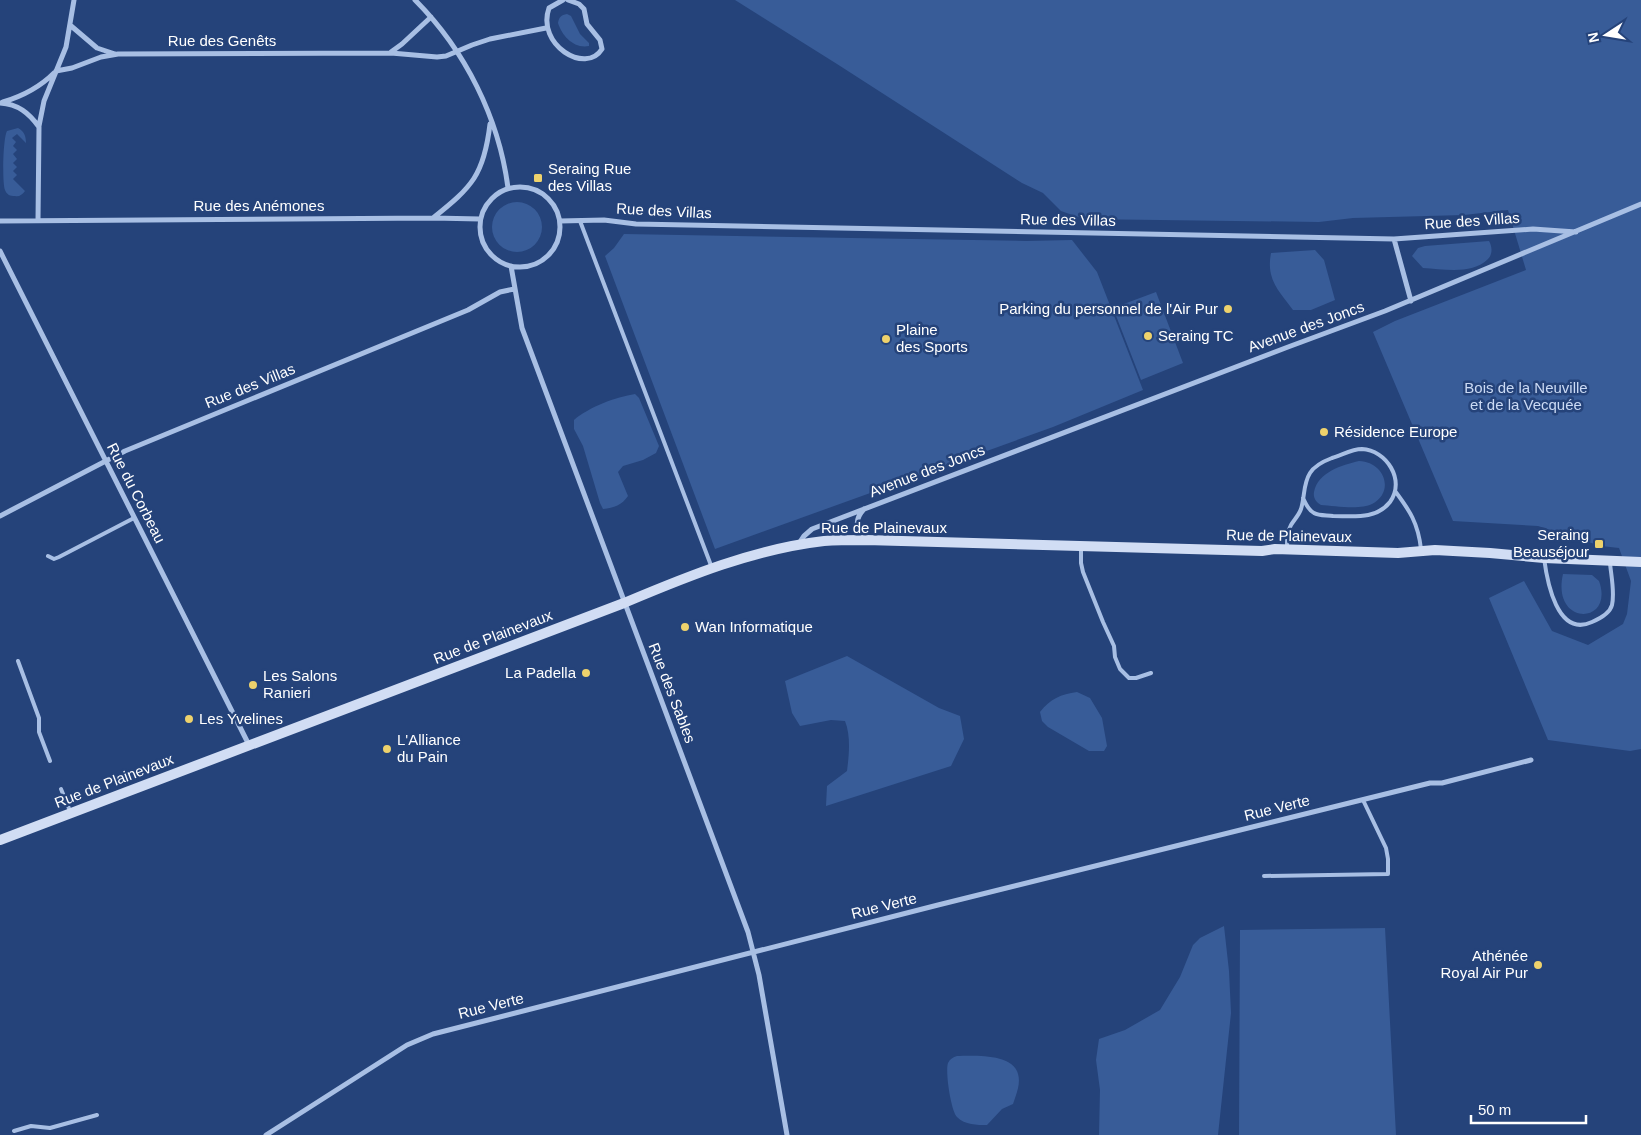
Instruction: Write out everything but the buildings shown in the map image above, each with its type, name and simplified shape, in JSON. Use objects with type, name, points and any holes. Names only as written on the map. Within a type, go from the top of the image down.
[{"type":"street","points":[[38,220],[39,127],[44,101],[66,47],[74,0]]},
{"type":"street","points":[[415,0],[458,52],[471,76],[491,121],[502,158],[508,188]]},
{"type":"street","points":[[563,0],[549,8],[545,18],[546,28],[550,36],[563,52],[572,56],[582,58],[599,55],[602,49],[600,40],[587,24],[584,8],[568,0]]},
{"type":"street","points":[[391,53],[431,17]]},
{"type":"street","points":[[70,26],[97,48],[118,54]]},
{"type":"street","name":"Rue des Genêts","points":[[56,71],[101,57],[118,54],[391,53],[437,57],[458,52],[490,39],[546,28]]},
{"type":"street","points":[[0,103],[32,90],[46,81],[56,71]]},
{"type":"street","points":[[0,103],[9,104],[26,112],[39,127]]},
{"type":"street","points":[[433,218],[461,196],[476,177],[485,157],[491,121]]},
{"type":"street","points":[[522,187],[536,190],[547,197],[556,208],[560,221],[560,234],[555,247],[547,257],[536,264],[524,268],[499,262],[483,244],[480,232],[480,219],[486,206],[495,195],[508,188],[522,187]]},
{"type":"street","name":"Avenue des Joncs","points":[[797,546],[812,529],[1411,301],[1641,204]]},
{"type":"street","name":"Rue des Anémones","points":[[0,221],[480,219]]},
{"type":"street","name":"Rue des Villas","points":[[560,221],[604,220],[636,224],[1394,239],[1533,229],[1576,232]]},
{"type":"street","points":[[1394,239],[1411,301]]},
{"type":"street","name":"Rue du Corbeau","points":[[0,251],[249,745]]},
{"type":"street","name":"Rue des Sables","points":[[510,266],[522,328],[722,861],[754,952],[787,1135]]},
{"type":"street","name":"Rue des Villas","points":[[0,516],[144,442],[468,310],[500,292],[514,289]]},
{"type":"street","name":"Avenue des Joncs","points":[[864,509],[859,515],[857,523],[858,530],[866,540]]},
{"type":"street","name":"Rue de Plainevaux","points":[[0,840],[712,568],[758,554],[797,546],[836,540],[866,540],[1262,551],[1398,553],[1435,550],[1544,558],[1641,562]]},
{"type":"street","name":"Rue Verte","points":[[266,1135],[382,1060],[418,1040],[455,1028],[1180,844],[1430,783],[1442,783],[1531,760]]},
{"type":"lane","points":[[580,220],[712,568]]},
{"type":"lane","points":[[1286,550],[1288,531],[1300,511],[1304,487],[1313,469],[1326,461],[1355,450],[1363,449],[1377,453],[1387,461],[1394,475],[1394,491],[1391,500],[1383,509],[1366,516],[1317,515],[1309,509],[1303,498]]},
{"type":"lane","points":[[1394,491],[1415,520],[1421,551]]},
{"type":"lane","points":[[48,556],[54,559],[59,557],[134,518]]},
{"type":"lane","points":[[1081,546],[1083,572],[1111,640],[1120,670],[1129,678],[1136,678],[1151,673]]},
{"type":"lane","points":[[1544,558],[1549,588],[1558,609],[1571,622],[1580,625],[1595,621],[1609,611],[1612,604],[1610,560]]},
{"type":"lane","points":[[18,661],[39,718],[39,732],[50,761]]},
{"type":"lane","points":[[62,789],[71,813]]},
{"type":"lane","points":[[1264,876],[1388,874],[1386,848],[1363,800]]},
{"type":"lane","points":[[14,1130],[30,1126],[50,1128],[97,1115]]},
{"type":"green space","name":"Bois de la Neuville et de la Vecquée","points":[[735,0],[1641,0],[1641,749],[1630,751],[1548,740],[1489,598],[1524,581],[1552,631],[1588,645],[1623,624],[1627,614],[1631,581],[1619,548],[1601,546],[1538,526],[1453,521],[1373,332],[1395,321],[1526,270],[1508,210],[1464,215],[1353,218],[1319,222],[1084,219],[1061,211],[1043,193],[1022,183]]},
{"type":"green space","points":[[563,15],[571,16],[580,34],[589,43],[589,46],[578,46],[562,32],[558,21]]},
{"type":"green space","points":[[18,128],[24,134],[26,143],[17,134],[12,138],[16,142],[13,146],[17,150],[13,154],[17,159],[13,163],[17,167],[13,171],[17,175],[13,179],[25,191],[20,195],[12,196],[5,190],[3,160],[7,131]]},
{"type":"green space","points":[[512,202],[522,202],[535,209],[542,222],[542,232],[535,245],[522,252],[512,252],[503,248],[496,241],[492,232],[492,222],[496,213],[503,206]]},
{"type":"green space","name":"Plaine des Sports","points":[[624,234],[1026,241],[1072,240],[1097,272],[1143,390],[1053,427],[715,549],[605,256],[614,248]]},
{"type":"green space","points":[[1489,241],[1492,250],[1488,259],[1481,264],[1466,269],[1423,268],[1412,256],[1418,248],[1425,246]]},
{"type":"green space","points":[[1315,250],[1324,260],[1335,300],[1311,310],[1293,310],[1274,284],[1270,270],[1271,253]]},
{"type":"green space","name":"Seraing TC","points":[[1156,292],[1183,363],[1141,380],[1113,308]]},
{"type":"green space","points":[[635,394],[639,398],[659,446],[656,453],[643,460],[623,466],[618,472],[628,496],[617,506],[603,509],[583,446],[574,429],[574,420],[603,403]]},
{"type":"green space","points":[[1359,461],[1375,466],[1381,472],[1385,485],[1379,499],[1372,504],[1361,507],[1321,505],[1318,503],[1314,498],[1314,492],[1320,479],[1338,467]]},
{"type":"green space","points":[[1563,574],[1592,575],[1599,581],[1602,596],[1598,606],[1591,612],[1582,614],[1573,611],[1566,604],[1562,591]]},
{"type":"green space","points":[[847,656],[939,708],[960,716],[964,739],[951,766],[826,806],[827,786],[847,771],[849,739],[847,727],[845,721],[831,720],[800,726],[792,713],[785,681]]},
{"type":"green space","points":[[1077,692],[1090,698],[1102,718],[1107,746],[1104,751],[1089,751],[1048,727],[1042,721],[1040,712],[1052,700]]},
{"type":"green space","points":[[1224,926],[1231,1013],[1218,1135],[1099,1135],[1100,1090],[1096,1060],[1099,1039],[1125,1030],[1160,1010],[1180,977],[1193,945],[1200,938]]},
{"type":"green space","points":[[1385,928],[1396,1135],[1239,1135],[1240,930]]},
{"type":"green space","points":[[957,1056],[991,1057],[1008,1062],[1015,1067],[1019,1078],[1019,1086],[1013,1104],[1002,1109],[987,1125],[967,1123],[960,1120],[955,1113],[949,1091],[947,1067],[950,1060]]},
{"type":"place","name":"Seraing Rue des Villas","points":[[538,178]]},
{"type":"place","name":"Parking du personnel de l'Air Pur","points":[[1228,309]]},
{"type":"place","name":"Seraing TC","points":[[1148,336]]},
{"type":"place","name":"Plaine des Sports","points":[[886,339]]},
{"type":"place","name":"Résidence Europe","points":[[1324,432]]},
{"type":"place","name":"Seraing Beauséjour","points":[[1599,544]]},
{"type":"place","name":"Wan Informatique","points":[[685,627]]},
{"type":"place","name":"La Padella","points":[[586,673]]},
{"type":"place","name":"Les Salons Ranieri","points":[[253,685]]},
{"type":"place","name":"Les Yvelines","points":[[189,719]]},
{"type":"place","name":"L'Alliance du Pain","points":[[387,749]]},
{"type":"place","name":"Athénée Royal Air Pur","points":[[1538,965]]}]
